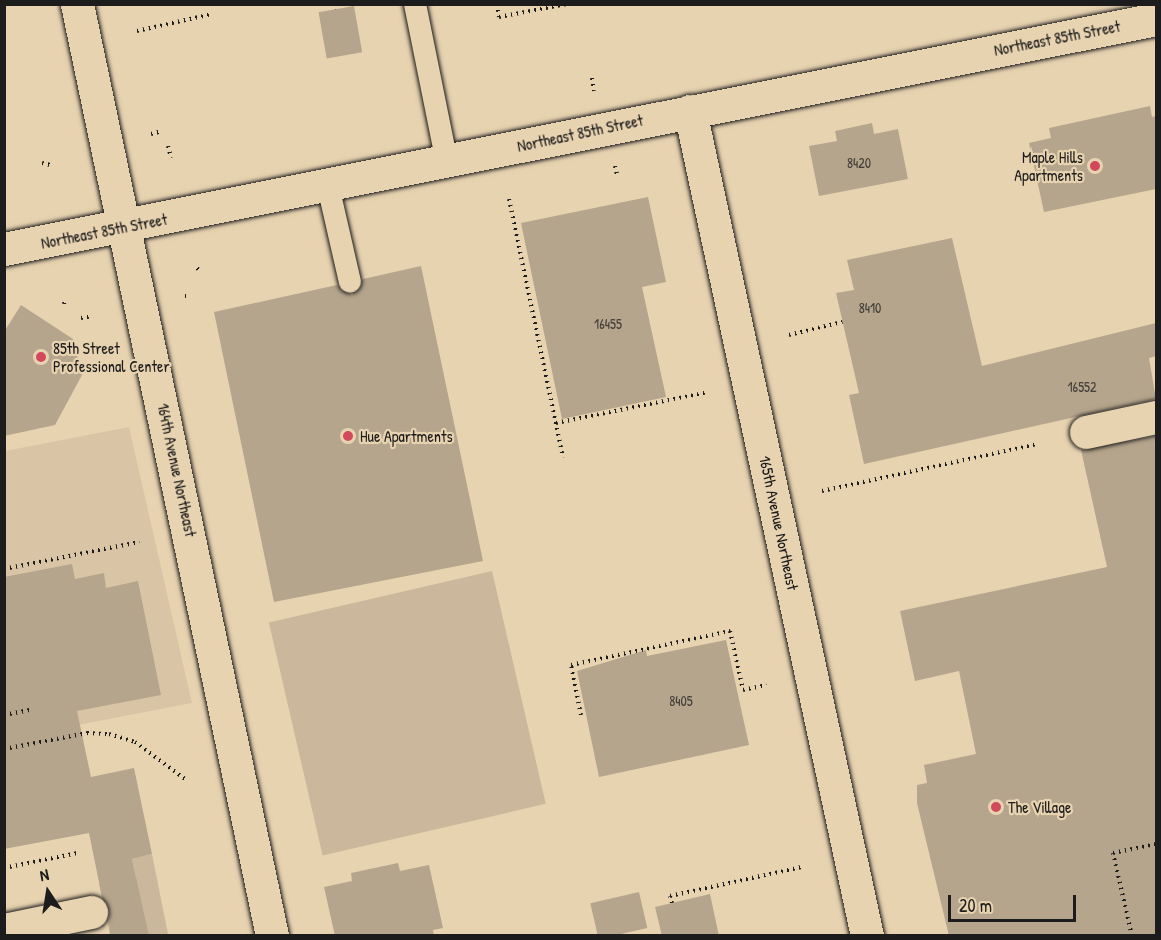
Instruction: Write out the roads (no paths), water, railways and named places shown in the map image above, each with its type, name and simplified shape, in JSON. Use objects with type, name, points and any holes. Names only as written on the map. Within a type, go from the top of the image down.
[{"type":"street","name":"164th Avenue Northeast","points":[[77,4],[272,936]]},
{"type":"street","name":"Northeast 85th Street","points":[[4,249],[1156,19]]},
{"type":"street","name":"165th Avenue Northeast","points":[[690,111],[867,936]]},
{"type":"street","points":[[1086,432],[1156,417]]},
{"type":"street","points":[[4,930],[91,912]]},
{"type":"lane","points":[[415,4],[447,162]]},
{"type":"lane","points":[[328,186],[350,282]]},
{"type":"place","name":"Maple Hills Apartments","points":[[1095,166]]},
{"type":"place","name":"85th Street Professional Center","points":[[41,357]]},
{"type":"place","name":"Hue Apartments","points":[[348,436]]},
{"type":"place","name":"The Village","points":[[996,807]]}]
